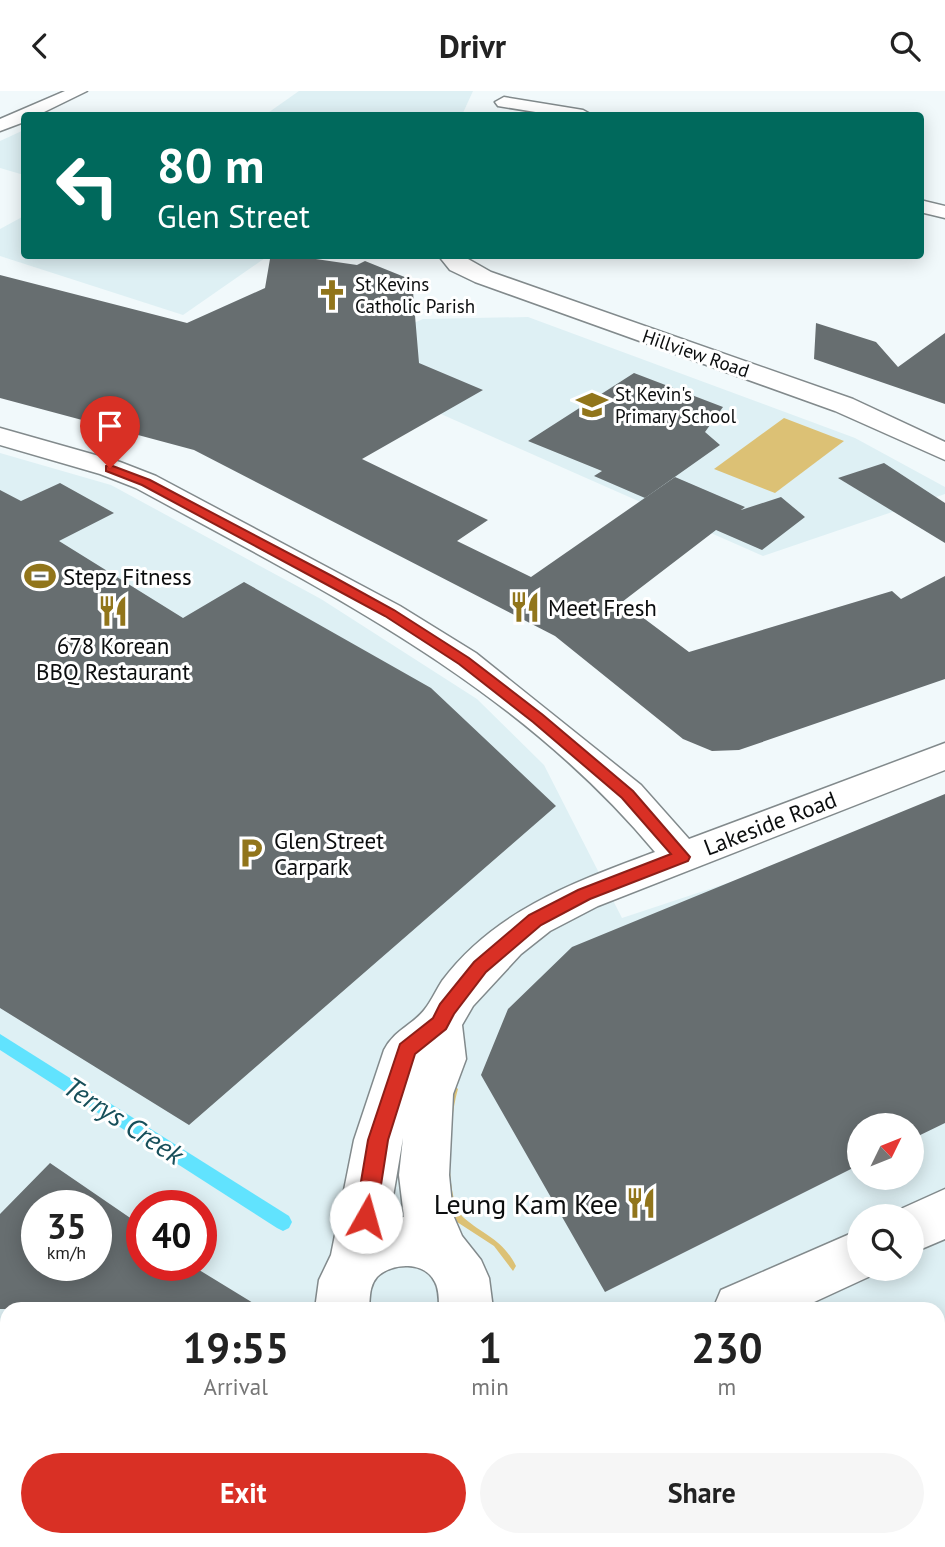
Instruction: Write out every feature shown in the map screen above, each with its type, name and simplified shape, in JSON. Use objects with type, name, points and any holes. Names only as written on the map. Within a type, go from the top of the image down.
[{"type":"street","points":[[32,112],[79,91]]},
{"type":"street","points":[[503,103],[563,112]]},
{"type":"street","points":[[0,126],[21,117]]},
{"type":"street","points":[[924,207],[945,212]]},
{"type":"street","name":"Hillview Road","points":[[452,259],[458,265],[483,277],[844,405],[945,452]]},
{"type":"street","points":[[0,436],[110,468],[146,482],[389,613],[464,661],[538,718],[628,795],[682,857]]},
{"type":"street","name":"Lakeside Road","points":[[349,1286],[378,1140],[407,1050],[440,1024],[447,1009],[480,967],[535,920],[584,894],[945,756]]},
{"type":"street","points":[[440,1024],[443,1059],[430,1094],[424,1175],[428,1215],[443,1251],[455,1264],[463,1279],[465,1302]]},
{"type":"street","points":[[924,1223],[945,1213]]},
{"type":"street","points":[[349,1286],[372,1249],[391,1241],[418,1241],[443,1251]]},
{"type":"street","points":[[755,1302],[847,1260]]},
{"type":"shaded area","points":[[299,91],[473,91],[463,112],[269,112]]},
{"type":"shaded area","points":[[21,131],[21,174],[0,168],[0,141]]},
{"type":"shaded area","points":[[21,218],[21,259],[264,259],[183,315],[0,256],[0,229]]},
{"type":"shaded area","name":"St Kevin's Primary School","points":[[528,317],[855,438],[945,487],[945,494],[763,556],[323,362],[423,319]]},
{"type":"shaded area","points":[[784,418],[844,441],[775,493],[714,469]]},
{"type":"shaded area","points":[[0,453],[111,485],[321,599],[477,699],[544,765],[622,918],[945,811],[945,1302],[0,1302]]},
{"type":"shaded area","points":[[453,1084],[458,1089],[452,1117],[450,1175],[457,1208],[464,1218],[505,1250],[516,1266],[513,1271],[494,1246],[457,1222],[452,1213],[443,1162]]},
{"type":"building","points":[[270,259],[316,259],[357,265],[365,261],[412,280],[419,363],[483,390],[362,459],[488,520],[457,541],[531,577],[675,477],[745,507],[741,510],[781,497],[805,517],[762,550],[716,530],[622,602],[689,652],[892,591],[901,599],[945,576],[945,679],[739,750],[712,751],[683,739],[555,636],[194,450],[0,398],[0,275],[187,323],[265,288]]},
{"type":"building","points":[[816,323],[876,342],[898,367],[945,333],[945,404],[814,359]]},
{"type":"building","points":[[634,373],[723,407],[705,432],[720,445],[645,498],[594,476],[602,471],[528,441]]},
{"type":"building","points":[[884,463],[945,503],[945,543],[838,478]]},
{"type":"building","name":"Glen Street Carpark","points":[[60,483],[114,513],[59,541],[183,618],[244,582],[431,688],[556,806],[189,1125],[0,1008],[0,490],[21,501]]},
{"type":"building","points":[[945,794],[945,1123],[924,1133],[924,1113],[847,1113],[847,1171],[605,1292],[481,1075],[508,1009],[572,947]]},
{"type":"building","points":[[50,1163],[89,1190],[24,1190]]},
{"type":"building","points":[[21,1193],[21,1281],[112,1281],[112,1205],[126,1215],[126,1281],[217,1281],[252,1302],[0,1302],[0,1214]]},
{"type":"waterway","name":"Terrys Creek","points":[[0,1041],[283,1222]]},
{"type":"place","name":"St Kevins Catholic Parish","points":[[332,295]]},
{"type":"place","name":"St Kevin's Primary School","points":[[592,405]]},
{"type":"place","name":"Stepz Fitness","points":[[40,576]]},
{"type":"place","name":"Meet Fresh","points":[[525,607]]},
{"type":"place","name":"678 Korean BBQ Restaurant","points":[[113,611]]},
{"type":"place","name":"Glen Street Carpark","points":[[251,853]]},
{"type":"place","name":"Leung Kam Kee","points":[[641,1203]]},
{"type":"route","points":[[110,468],[146,482],[327,579],[389,613],[464,661],[538,718],[628,795],[682,857],[584,894],[535,920],[506,942],[480,967],[458,993],[440,1024],[407,1050],[378,1140],[366,1217]]}]
